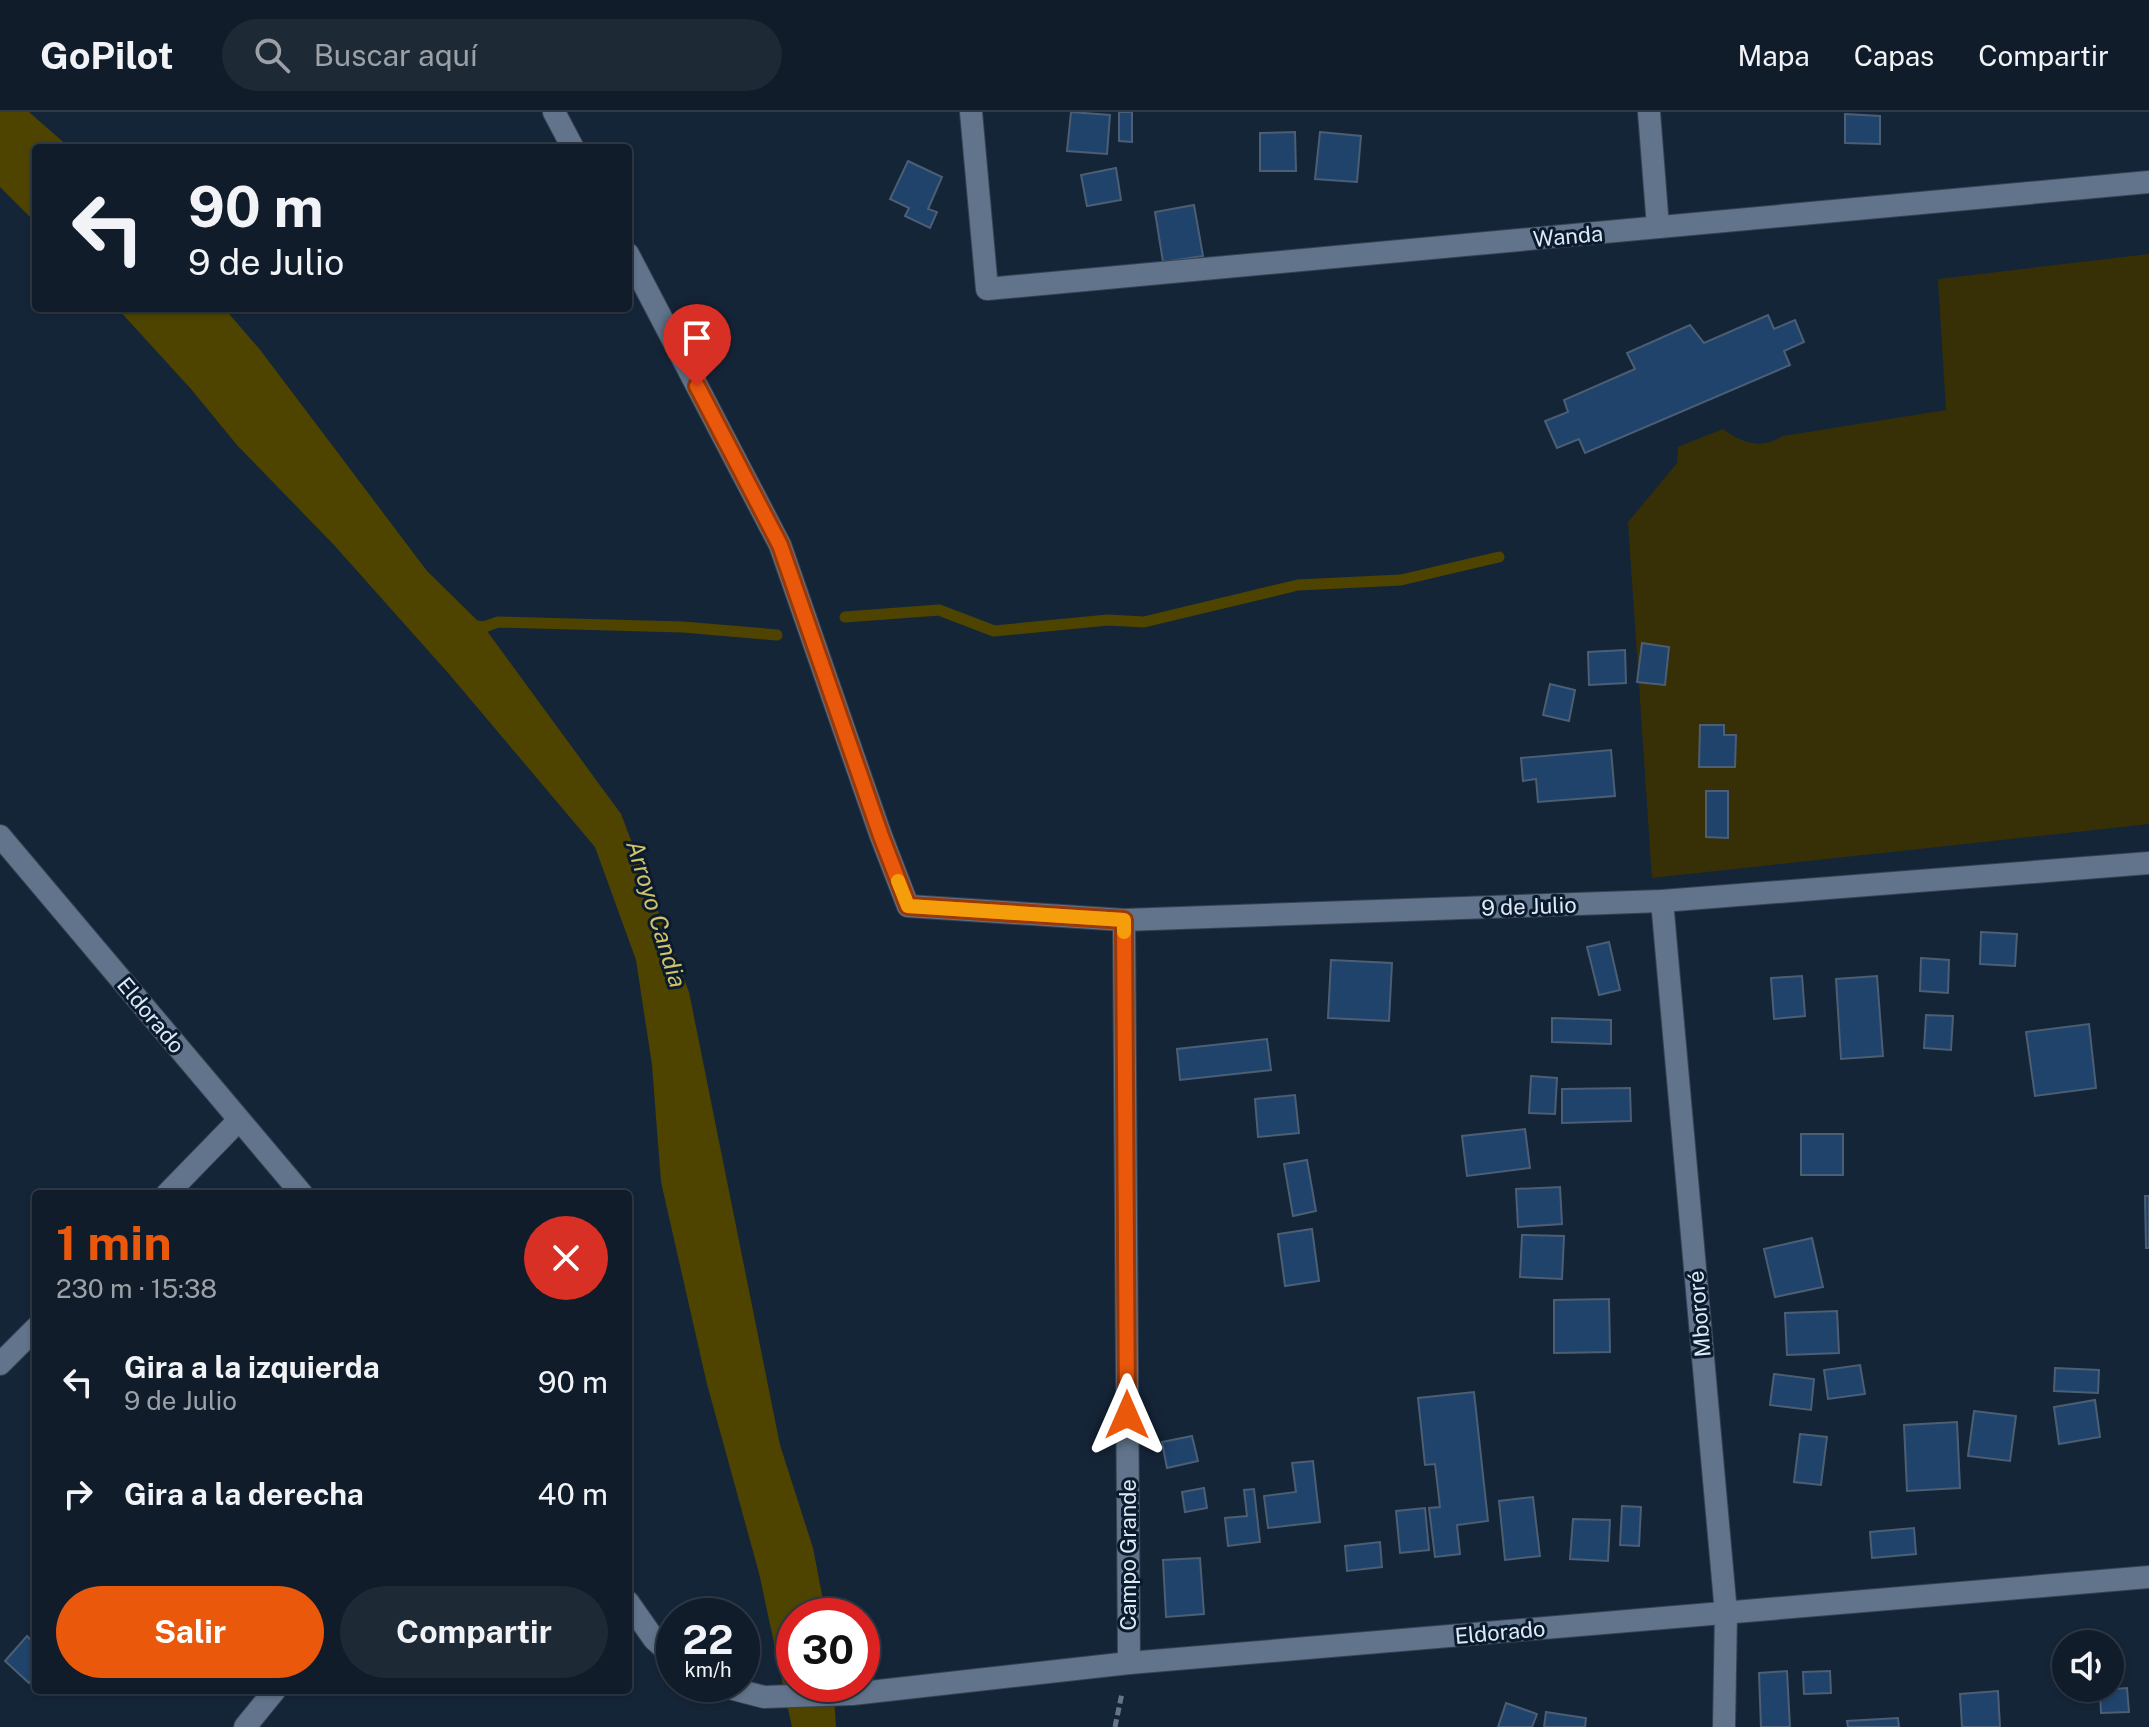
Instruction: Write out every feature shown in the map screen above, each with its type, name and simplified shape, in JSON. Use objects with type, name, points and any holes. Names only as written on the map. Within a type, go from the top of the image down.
[{"type":"street","points":[[554,112],[571,144]]},
{"type":"street","name":"Wanda","points":[[971,112],[987,289],[2149,182]]},
{"type":"street","points":[[1649,112],[1658,227]]},
{"type":"street","name":"9 de Julio","points":[[632,262],[780,545],[908,906],[1124,920],[1662,901],[2149,863]]},
{"type":"street","name":"Eldorado","points":[[0,836],[299,1190]]},
{"type":"street","name":"Mbororé","points":[[1662,901],[1726,1613],[1724,1727]]},
{"type":"street","name":"Campo Grande","points":[[1124,920],[1129,1663]]},
{"type":"street","points":[[171,1190],[239,1120]]},
{"type":"street","points":[[0,1364],[32,1332]]},
{"type":"street","name":"Eldorado","points":[[760,1696],[852,1694],[1129,1663],[2149,1577]]},
{"type":"street","points":[[632,1608],[656,1641]]},
{"type":"street","points":[[253,1725],[272,1694]]},
{"type":"shaded area","points":[[2149,254],[2149,824],[1652,878],[1628,522],[1677,463],[1678,447],[1723,429],[1744,441],[1760,444],[1783,436],[1946,410],[1938,279]]},
{"type":"water","points":[[0,112],[29,112],[65,144],[32,144],[32,219],[0,187]]},
{"type":"water","name":"Arroyo Candia","points":[[121,312],[227,312],[261,351],[427,571],[484,627],[621,814],[689,992],[780,1445],[813,1548],[823,1598],[776,1598],[776,1652],[759,1573],[707,1384],[661,1182],[652,1065],[636,960],[595,847],[449,674],[334,545],[237,445]]},
{"type":"water","points":[[787,1702],[834,1702],[836,1727],[792,1727]]},
{"type":"building","points":[[1071,112],[1110,115],[1107,154],[1067,151]]},
{"type":"building","points":[[1119,112],[1132,112],[1132,142],[1119,141]]},
{"type":"building","points":[[1845,114],[1880,116],[1880,144],[1845,143]]},
{"type":"building","points":[[1295,132],[1296,171],[1260,171],[1260,133]]},
{"type":"building","points":[[1320,132],[1361,136],[1357,182],[1315,179]]},
{"type":"building","points":[[908,161],[942,177],[928,209],[937,212],[930,228],[905,216],[909,208],[890,199]]},
{"type":"building","points":[[1116,168],[1121,200],[1087,206],[1081,175]]},
{"type":"building","points":[[1194,205],[1203,256],[1163,262],[1155,212]]},
{"type":"building","points":[[1768,315],[1774,329],[1795,320],[1804,342],[1784,351],[1790,365],[1585,453],[1579,439],[1557,448],[1545,421],[1568,412],[1564,400],[1635,369],[1627,353],[1690,325],[1704,343]]},
{"type":"building","points":[[1642,643],[1669,647],[1665,685],[1637,682]]},
{"type":"building","points":[[1625,650],[1626,683],[1589,685],[1588,652]]},
{"type":"building","points":[[1550,684],[1575,690],[1569,721],[1543,715]]},
{"type":"building","points":[[1700,725],[1724,725],[1724,735],[1736,735],[1735,767],[1699,767]]},
{"type":"building","points":[[1611,750],[1615,796],[1538,802],[1536,779],[1523,781],[1521,758]]},
{"type":"building","points":[[1706,791],[1728,791],[1728,838],[1706,837]]},
{"type":"building","points":[[1981,932],[2017,934],[2015,966],[1980,964]]},
{"type":"building","points":[[1609,942],[1620,990],[1599,995],[1587,947]]},
{"type":"building","points":[[1921,958],[1949,960],[1948,993],[1920,991]]},
{"type":"building","points":[[1331,960],[1392,963],[1389,1021],[1328,1018]]},
{"type":"building","points":[[1802,976],[1805,1016],[1774,1019],[1771,978]]},
{"type":"building","points":[[1877,976],[1883,1056],[1841,1059],[1836,979]]},
{"type":"building","points":[[1926,1015],[1953,1016],[1951,1050],[1924,1048]]},
{"type":"building","points":[[1552,1018],[1611,1020],[1611,1044],[1552,1042]]},
{"type":"building","points":[[2089,1024],[2096,1088],[2035,1096],[2026,1032]]},
{"type":"building","points":[[1267,1039],[1271,1070],[1180,1080],[1177,1049]]},
{"type":"building","points":[[1531,1076],[1557,1078],[1555,1114],[1529,1113]]},
{"type":"building","points":[[1630,1088],[1631,1121],[1562,1123],[1562,1089]]},
{"type":"building","points":[[1295,1095],[1299,1133],[1258,1137],[1255,1099]]},
{"type":"building","points":[[1525,1129],[1530,1168],[1467,1176],[1462,1136]]},
{"type":"building","points":[[1801,1134],[1843,1134],[1843,1175],[1801,1175]]},
{"type":"building","points":[[1307,1160],[1316,1211],[1293,1216],[1284,1164]]},
{"type":"building","points":[[1560,1187],[1562,1224],[1518,1227],[1516,1189]]},
{"type":"building","points":[[2145,1196],[2149,1196],[2149,1248],[2146,1248]]},
{"type":"building","points":[[1312,1229],[1319,1281],[1285,1286],[1278,1234]]},
{"type":"building","points":[[1522,1235],[1564,1236],[1562,1279],[1520,1277]]},
{"type":"building","points":[[1812,1238],[1823,1287],[1775,1297],[1764,1249]]},
{"type":"building","points":[[1609,1299],[1610,1352],[1554,1353],[1554,1300]]},
{"type":"building","points":[[1837,1311],[1839,1353],[1787,1355],[1785,1313]]},
{"type":"building","points":[[1860,1365],[1865,1394],[1828,1399],[1824,1370]]},
{"type":"building","points":[[2055,1368],[2099,1370],[2098,1393],[2054,1391]]},
{"type":"building","points":[[1774,1374],[1814,1379],[1811,1410],[1770,1405]]},
{"type":"building","points":[[1474,1392],[1488,1521],[1457,1525],[1460,1554],[1435,1557],[1429,1508],[1440,1507],[1435,1464],[1425,1465],[1418,1398]]},
{"type":"building","points":[[2095,1400],[2100,1437],[2059,1444],[2054,1407]]},
{"type":"building","points":[[1974,1411],[2016,1416],[2010,1461],[1968,1456]]},
{"type":"building","points":[[1957,1422],[1960,1488],[1907,1491],[1904,1425]]},
{"type":"building","points":[[1800,1434],[1827,1437],[1821,1485],[1794,1482]]},
{"type":"building","points":[[1192,1436],[1198,1461],[1167,1468],[1162,1442]]},
{"type":"building","points":[[1313,1461],[1320,1522],[1268,1528],[1264,1496],[1296,1492],[1292,1463]]},
{"type":"building","points":[[1204,1488],[1207,1508],[1185,1512],[1182,1492]]},
{"type":"building","points":[[1254,1489],[1260,1542],[1228,1546],[1225,1518],[1247,1516],[1244,1490]]},
{"type":"building","points":[[1533,1497],[1540,1556],[1505,1560],[1499,1501]]},
{"type":"building","points":[[1622,1506],[1641,1507],[1639,1546],[1620,1545]]},
{"type":"building","points":[[1425,1508],[1429,1550],[1400,1553],[1396,1511]]},
{"type":"building","points":[[1573,1519],[1610,1520],[1608,1561],[1570,1559]]},
{"type":"building","points":[[1914,1528],[1916,1554],[1872,1558],[1870,1532]]},
{"type":"building","points":[[1380,1542],[1382,1567],[1347,1571],[1345,1546]]},
{"type":"building","points":[[1200,1558],[1204,1614],[1166,1617],[1163,1560]]},
{"type":"building","points":[[27,1636],[32,1641],[32,1680],[29,1683],[5,1661]]},
{"type":"building","points":[[1787,1671],[1790,1727],[1761,1727],[1759,1673]]},
{"type":"building","points":[[1830,1671],[1831,1693],[1804,1694],[1803,1672]]},
{"type":"building","points":[[2124,1688],[2127,1688],[2129,1712],[2101,1713],[2101,1702],[2124,1702]]},
{"type":"building","points":[[1998,1691],[2000,1727],[1962,1727],[1960,1694]]},
{"type":"building","points":[[1506,1703],[1537,1714],[1532,1727],[1498,1727]]},
{"type":"building","points":[[1546,1712],[1586,1718],[1585,1727],[1544,1727]]},
{"type":"building","points":[[1898,1718],[1899,1727],[1848,1727],[1847,1721]]},
{"type":"waterway","points":[[845,617],[939,610],[994,631],[1108,620],[1144,622],[1298,585],[1401,580],[1499,557]]},
{"type":"waterway","points":[[471,625],[484,627],[498,622],[683,627],[777,635]]},
{"type":"slow traffic","points":[[898,881],[908,906],[1124,920],[1124,932]]},
{"type":"route","points":[[697,386],[780,545],[908,906],[1124,920],[1127,1415]]}]
